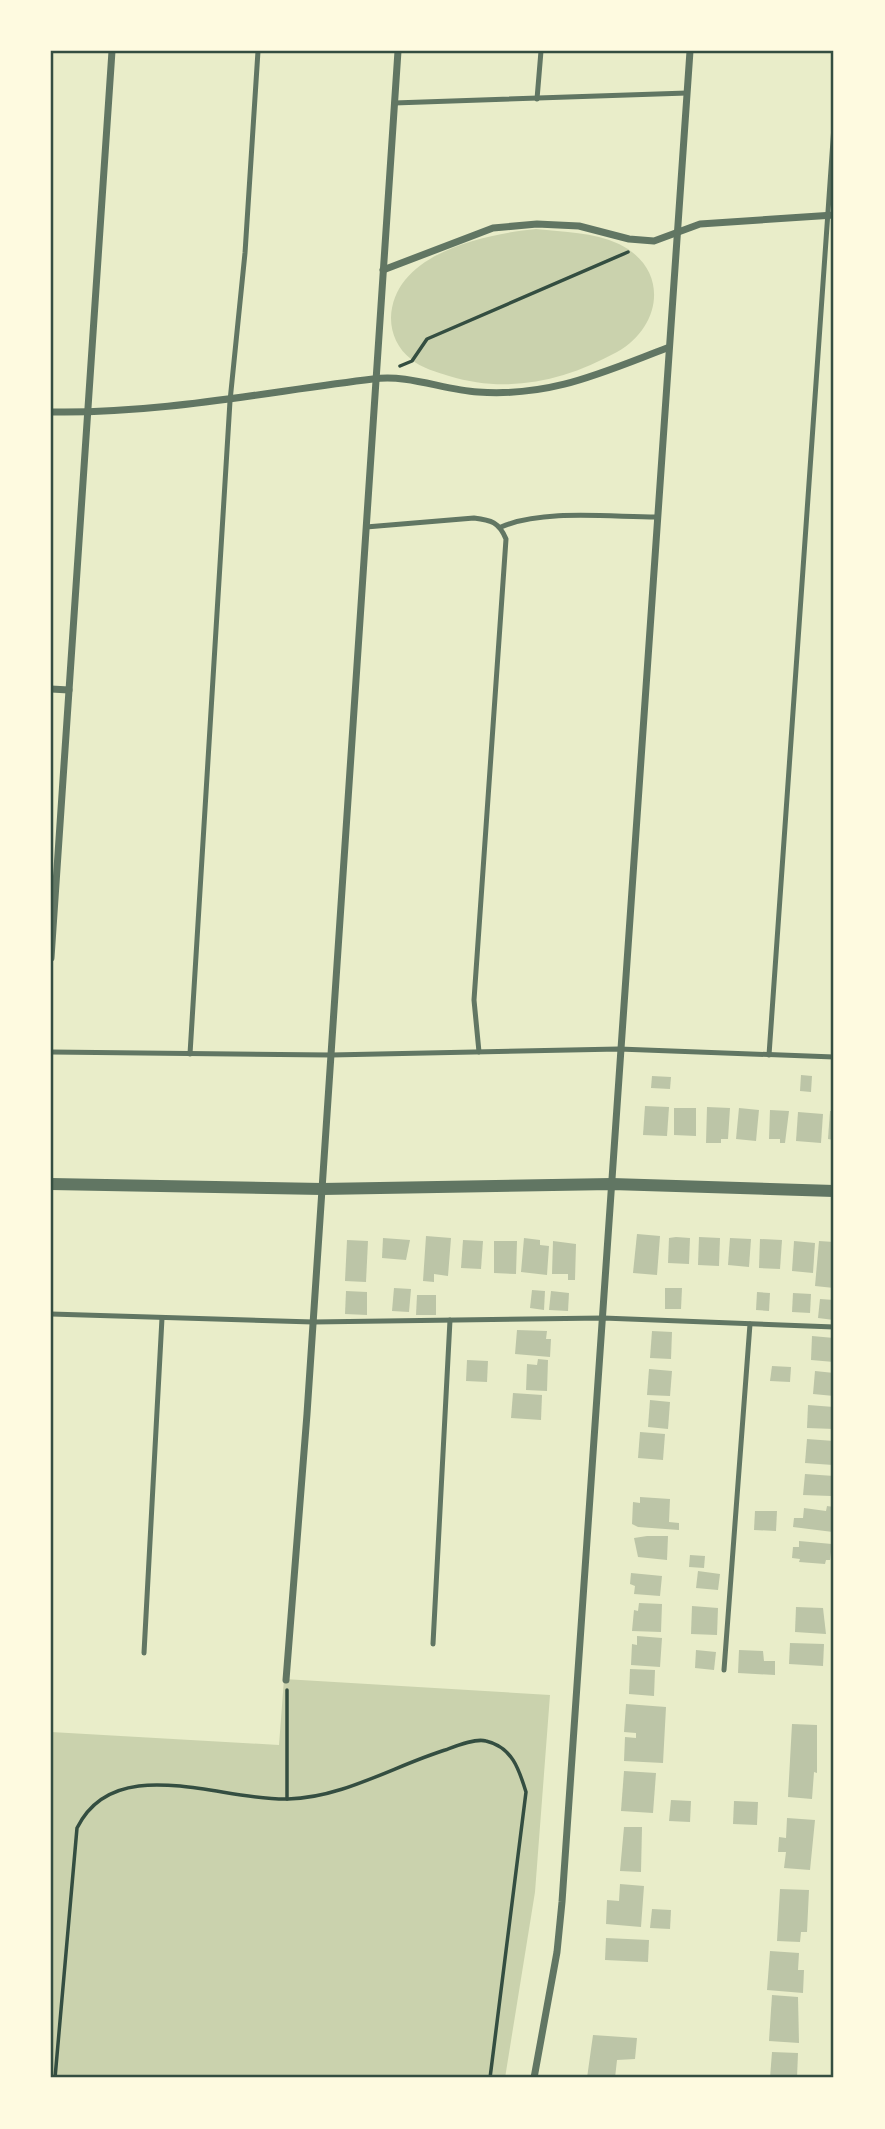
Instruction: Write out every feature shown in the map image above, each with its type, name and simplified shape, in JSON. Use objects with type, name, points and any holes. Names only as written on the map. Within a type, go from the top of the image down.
[{"type":"street","points":[[51,958],[111,51]]},
{"type":"street","points":[[286,1680],[313,1322],[398,51]]},
{"type":"street","points":[[534,2078],[557,1952],[562,1902],[667,348],[690,51]]},
{"type":"street","points":[[383,270],[493,228],[537,223],[579,226],[629,239],[654,241],[700,224],[831,215]]},
{"type":"street","points":[[51,412],[87,412],[230,401],[376,378],[427,382],[475,392],[525,394],[572,383],[667,348]]},
{"type":"street","points":[[51,689],[69,690]]},
{"type":"street","points":[[51,1184],[322,1189],[612,1184],[834,1191]]},
{"type":"lane","points":[[190,1054],[230,401],[244,253],[258,51]]},
{"type":"lane","points":[[537,99],[541,51]]},
{"type":"lane","points":[[394,103],[687,93]]},
{"type":"lane","points":[[769,1055],[831,215],[834,127]]},
{"type":"lane","points":[[501,527],[515,521],[543,518],[656,517]]},
{"type":"lane","points":[[366,527],[474,518],[491,520],[501,527],[506,539],[474,1000],[480,1052]]},
{"type":"lane","points":[[51,1052],[331,1055],[619,1049],[834,1058]]},
{"type":"lane","points":[[51,1314],[313,1322],[603,1318],[834,1327]]},
{"type":"lane","points":[[144,1653],[162,1318]]},
{"type":"lane","points":[[433,1644],[450,1320]]},
{"type":"lane","points":[[724,1670],[750,1324]]},
{"type":"path","points":[[376,378],[412,361],[427,339],[629,251]]},
{"type":"path","points":[[286,1680],[289,1718],[286,1800]]},
{"type":"path","points":[[55,2078],[77,1828],[86,1810],[101,1796],[118,1788],[143,1784],[286,1800],[349,1786],[407,1762],[483,1740],[503,1747],[518,1766],[526,1792],[525,1821],[490,2078]]},
{"type":"green space","points":[[536,229],[578,233],[619,244],[647,268],[653,283],[651,313],[632,341],[617,352],[577,371],[535,382],[514,384],[493,384],[449,376],[424,367],[402,351],[392,330],[391,318],[396,296],[407,277],[424,263],[468,242]]},
{"type":"green space","points":[[284,1679],[550,1695],[535,1892],[505,2078],[51,2078],[51,1732],[279,1745]]},
{"type":"building","points":[[801,1075],[812,1076],[811,1092],[800,1091]]},
{"type":"building","points":[[652,1076],[671,1077],[670,1089],[651,1088]]},
{"type":"building","points":[[645,1106],[669,1107],[667,1136],[643,1135]]},
{"type":"building","points":[[707,1107],[730,1108],[728,1139],[721,1139],[721,1143],[706,1143]]},
{"type":"building","points":[[674,1108],[696,1108],[696,1136],[674,1135]]},
{"type":"building","points":[[739,1108],[759,1110],[756,1141],[736,1139]]},
{"type":"building","points":[[770,1110],[789,1111],[785,1143],[780,1143],[780,1139],[769,1139]]},
{"type":"building","points":[[830,1111],[834,1111],[834,1140],[828,1139]]},
{"type":"building","points":[[798,1112],[823,1114],[821,1143],[796,1141]]},
{"type":"building","points":[[637,1234],[660,1236],[657,1275],[633,1273]]},
{"type":"building","points":[[426,1236],[451,1238],[448,1276],[434,1274],[434,1282],[423,1281]]},
{"type":"building","points":[[699,1237],[720,1238],[719,1266],[698,1265]]},
{"type":"building","points":[[383,1238],[410,1240],[406,1260],[382,1258]]},
{"type":"building","points":[[524,1238],[540,1240],[540,1245],[549,1246],[547,1275],[521,1272]]},
{"type":"building","points":[[669,1238],[690,1238],[689,1264],[668,1263]]},
{"type":"building","points":[[730,1238],[751,1239],[749,1267],[728,1265]]},
{"type":"building","points":[[760,1239],[782,1240],[780,1269],[759,1268]]},
{"type":"building","points":[[347,1240],[368,1241],[366,1282],[345,1281]]},
{"type":"building","points":[[463,1240],[483,1241],[481,1269],[461,1268]]},
{"type":"building","points":[[494,1241],[517,1241],[516,1274],[494,1273]]},
{"type":"building","points":[[553,1241],[576,1244],[575,1280],[568,1280],[568,1274],[552,1274]]},
{"type":"building","points":[[794,1241],[815,1243],[813,1273],[792,1271]]},
{"type":"building","points":[[819,1241],[834,1242],[834,1288],[815,1286]]},
{"type":"building","points":[[394,1288],[411,1289],[409,1312],[392,1311]]},
{"type":"building","points":[[665,1288],[682,1288],[681,1309],[665,1309]]},
{"type":"building","points":[[532,1290],[545,1291],[544,1310],[530,1308]]},
{"type":"building","points":[[346,1291],[367,1292],[367,1315],[345,1314]]},
{"type":"building","points":[[551,1291],[569,1293],[568,1311],[549,1310]]},
{"type":"building","points":[[757,1292],[770,1293],[769,1311],[756,1310]]},
{"type":"building","points":[[793,1293],[811,1294],[810,1313],[792,1312]]},
{"type":"building","points":[[417,1295],[436,1295],[436,1315],[416,1315]]},
{"type":"building","points":[[820,1299],[834,1300],[834,1320],[818,1318]]},
{"type":"building","points":[[517,1330],[547,1331],[546,1339],[551,1339],[550,1357],[515,1354]]},
{"type":"building","points":[[652,1331],[672,1332],[671,1359],[650,1358]]},
{"type":"building","points":[[812,1336],[834,1338],[834,1362],[811,1360]]},
{"type":"building","points":[[538,1359],[548,1360],[547,1391],[526,1390],[527,1364],[537,1365]]},
{"type":"building","points":[[467,1360],[488,1361],[487,1382],[466,1381]]},
{"type":"building","points":[[772,1366],[791,1367],[790,1382],[770,1381]]},
{"type":"building","points":[[649,1369],[672,1371],[670,1396],[647,1395]]},
{"type":"building","points":[[815,1371],[834,1373],[834,1396],[813,1394]]},
{"type":"building","points":[[513,1393],[542,1395],[541,1420],[511,1418]]},
{"type":"building","points":[[650,1400],[670,1402],[668,1429],[648,1427]]},
{"type":"building","points":[[808,1405],[834,1407],[834,1429],[807,1428]]},
{"type":"building","points":[[640,1432],[665,1434],[663,1460],[638,1458]]},
{"type":"building","points":[[807,1439],[834,1441],[833,1465],[805,1463]]},
{"type":"building","points":[[805,1474],[834,1476],[834,1493],[831,1496],[803,1495]]},
{"type":"building","points":[[640,1497],[670,1499],[669,1522],[679,1523],[679,1530],[638,1527],[632,1524],[633,1502],[640,1503]]},
{"type":"building","points":[[827,1506],[834,1507],[833,1532],[793,1527],[794,1518],[803,1518],[804,1508],[826,1511]]},
{"type":"building","points":[[755,1511],[777,1511],[776,1531],[754,1530]]},
{"type":"building","points":[[668,1536],[667,1560],[638,1557],[634,1538]]},
{"type":"building","points":[[799,1541],[832,1544],[830,1560],[826,1560],[825,1564],[799,1562],[800,1559],[792,1558],[793,1547],[799,1547]]},
{"type":"building","points":[[690,1555],[705,1556],[704,1568],[689,1567]]},
{"type":"building","points":[[698,1571],[720,1574],[718,1590],[696,1588]]},
{"type":"building","points":[[631,1573],[662,1576],[660,1596],[634,1594],[635,1586],[630,1584]]},
{"type":"building","points":[[639,1603],[662,1604],[661,1632],[632,1631],[634,1610],[638,1611]]},
{"type":"building","points":[[692,1606],[718,1608],[717,1635],[691,1634]]},
{"type":"building","points":[[796,1607],[823,1608],[826,1634],[795,1632]]},
{"type":"building","points":[[637,1636],[662,1638],[660,1667],[631,1665],[632,1644],[637,1645]]},
{"type":"building","points":[[790,1643],[824,1644],[823,1666],[789,1664]]},
{"type":"building","points":[[696,1650],[716,1652],[714,1670],[695,1668]]},
{"type":"building","points":[[739,1650],[763,1651],[764,1661],[775,1661],[775,1675],[738,1673]]},
{"type":"building","points":[[630,1669],[655,1670],[654,1696],[629,1694]]},
{"type":"building","points":[[626,1704],[666,1707],[663,1763],[624,1761],[625,1737],[636,1738],[636,1733],[624,1732]]},
{"type":"building","points":[[792,1724],[817,1725],[817,1773],[814,1772],[812,1799],[788,1797]]},
{"type":"building","points":[[624,1771],[656,1773],[653,1813],[621,1811]]},
{"type":"building","points":[[671,1800],[691,1801],[690,1822],[669,1821]]},
{"type":"building","points":[[734,1801],[758,1802],[757,1825],[733,1824]]},
{"type":"building","points":[[787,1818],[815,1820],[810,1870],[784,1868],[786,1852],[778,1852],[779,1837],[786,1838]]},
{"type":"building","points":[[624,1827],[642,1827],[641,1872],[620,1871]]},
{"type":"building","points":[[620,1884],[644,1886],[641,1927],[606,1924],[607,1900],[619,1901]]},
{"type":"building","points":[[780,1889],[809,1890],[807,1932],[801,1932],[800,1942],[777,1941]]},
{"type":"building","points":[[652,1909],[671,1910],[670,1929],[650,1928]]},
{"type":"building","points":[[606,1938],[649,1940],[648,1962],[605,1960]]},
{"type":"building","points":[[770,1951],[799,1953],[798,1970],[804,1970],[803,1993],[767,1990]]},
{"type":"building","points":[[772,1995],[798,1997],[799,2043],[769,2041]]},
{"type":"building","points":[[593,2035],[637,2038],[635,2059],[617,2060],[615,2078],[587,2078]]},
{"type":"building","points":[[772,2052],[798,2053],[797,2078],[770,2078]]}]
